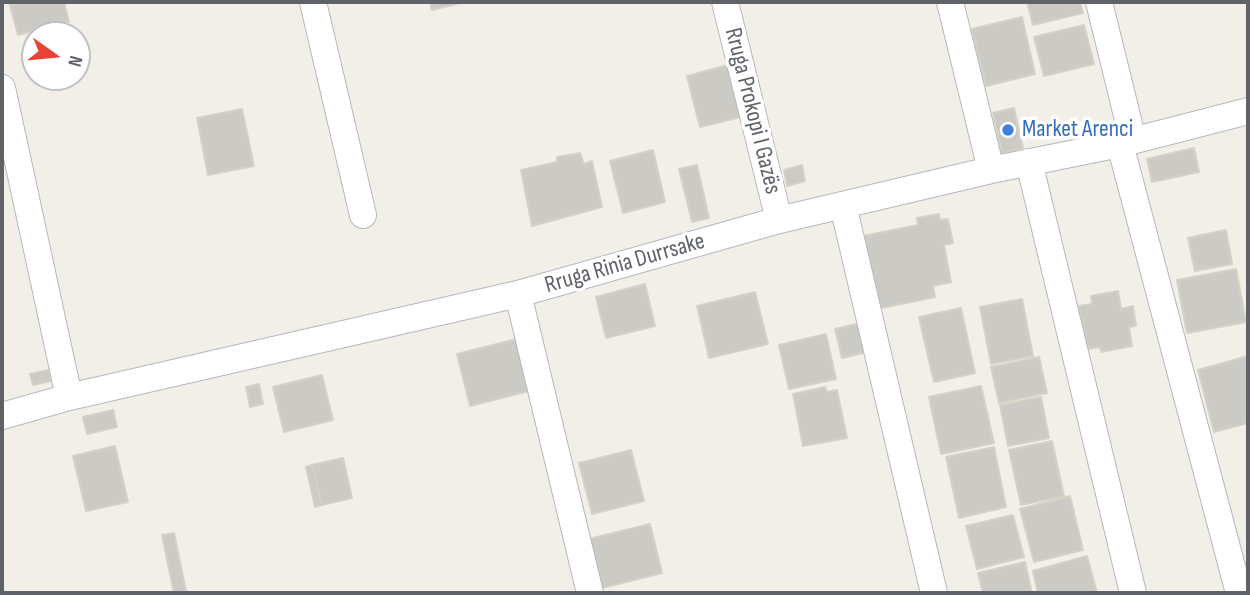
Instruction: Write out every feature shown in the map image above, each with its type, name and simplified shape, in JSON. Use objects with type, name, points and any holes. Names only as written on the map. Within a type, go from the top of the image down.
[{"type":"street","points":[[313,2],[363,215]]},
{"type":"street","name":"Rruga Prokopi I Gazës","points":[[725,2],[779,220]]},
{"type":"street","points":[[950,2],[991,170]]},
{"type":"street","points":[[1099,2],[1127,142],[1240,593]]},
{"type":"street","points":[[2,88],[69,397]]},
{"type":"street","name":"Rruga Rinia Durrsake","points":[[2,416],[69,397],[518,294],[779,220],[991,170],[1127,142],[1248,111]]},
{"type":"street","points":[[1028,162],[1133,593]]},
{"type":"street","points":[[843,205],[934,593]]},
{"type":"street","points":[[518,294],[590,593]]},
{"type":"building","points":[[9,2],[64,2],[69,21],[21,21],[21,34],[18,35]]},
{"type":"building","points":[[430,2],[464,2],[432,10]]},
{"type":"building","points":[[1027,2],[1080,2],[1083,13],[1033,25]]},
{"type":"building","points":[[1022,17],[1035,74],[986,86],[972,29]]},
{"type":"building","points":[[1084,25],[1094,64],[1044,76],[1034,37]]},
{"type":"building","points":[[732,64],[745,116],[700,127],[687,76]]},
{"type":"building","name":"Market Arenci","points":[[1014,108],[1023,148],[1002,153],[993,113]]},
{"type":"building","points":[[242,109],[254,166],[208,175],[197,118]]},
{"type":"building","points":[[1194,148],[1199,172],[1152,182],[1147,159]]},
{"type":"building","points":[[653,150],[665,202],[623,213],[610,161]]},
{"type":"building","points":[[580,153],[584,164],[592,161],[602,207],[532,226],[521,170],[557,162],[557,157]]},
{"type":"building","points":[[697,165],[709,218],[692,222],[679,169]]},
{"type":"building","points":[[802,165],[805,181],[787,186],[784,170]]},
{"type":"building","points":[[939,214],[940,220],[948,219],[953,243],[944,245],[951,282],[933,286],[935,297],[872,310],[858,237],[918,225],[917,218]]},
{"type":"building","points":[[1226,230],[1232,264],[1195,271],[1188,238]]},
{"type":"building","points":[[1236,269],[1246,322],[1187,333],[1177,280]]},
{"type":"building","points":[[645,284],[655,326],[606,338],[596,297]]},
{"type":"building","points":[[1118,291],[1121,309],[1133,306],[1136,326],[1129,327],[1132,346],[1101,352],[1100,347],[1088,349],[1079,306],[1092,304],[1091,296]]},
{"type":"building","points":[[755,292],[768,344],[709,358],[697,306]]},
{"type":"building","points":[[1022,299],[1033,356],[991,364],[980,307]]},
{"type":"building","points":[[961,308],[975,373],[934,382],[919,317]]},
{"type":"building","points":[[866,322],[872,351],[842,358],[835,329]]},
{"type":"building","points":[[826,334],[836,379],[789,389],[779,345]]},
{"type":"building","points":[[517,339],[529,391],[470,406],[457,354]]},
{"type":"building","points":[[1248,356],[1248,423],[1214,432],[1198,370]]},
{"type":"building","points":[[1039,357],[1047,393],[999,403],[991,367]]},
{"type":"building","points":[[48,370],[51,381],[33,385],[30,374]]},
{"type":"building","points":[[322,375],[333,420],[284,432],[273,387]]},
{"type":"building","points":[[259,384],[263,404],[250,407],[246,387]]},
{"type":"building","points":[[981,386],[994,443],[941,454],[929,397]]},
{"type":"building","points":[[825,387],[827,392],[837,390],[847,438],[803,446],[793,394]]},
{"type":"building","points":[[1041,397],[1049,438],[1008,446],[1000,405]]},
{"type":"building","points":[[113,410],[117,427],[87,434],[83,417]]},
{"type":"building","points":[[1052,441],[1064,496],[1021,505],[1009,450]]},
{"type":"building","points":[[115,446],[128,502],[86,511],[73,456]]},
{"type":"building","points":[[994,447],[1006,507],[959,518],[946,457]]},
{"type":"building","points":[[631,450],[644,501],[592,514],[579,463]]},
{"type":"building","points":[[343,458],[352,498],[322,505],[312,465]]},
{"type":"building","points":[[312,465],[322,505],[315,507],[306,467]]},
{"type":"building","points":[[1070,496],[1083,550],[1034,562],[1020,509]]},
{"type":"building","points":[[1013,515],[1024,557],[977,569],[966,526]]},
{"type":"building","points":[[650,524],[662,573],[602,588],[589,539]]},
{"type":"building","points":[[174,533],[186,591],[174,593],[162,535]]},
{"type":"building","points":[[1087,556],[1097,593],[1038,593],[1033,571]]},
{"type":"building","points":[[1025,562],[1032,593],[983,593],[978,573]]},
{"type":"place","name":"Market Arenci","points":[[1008,130]]}]
